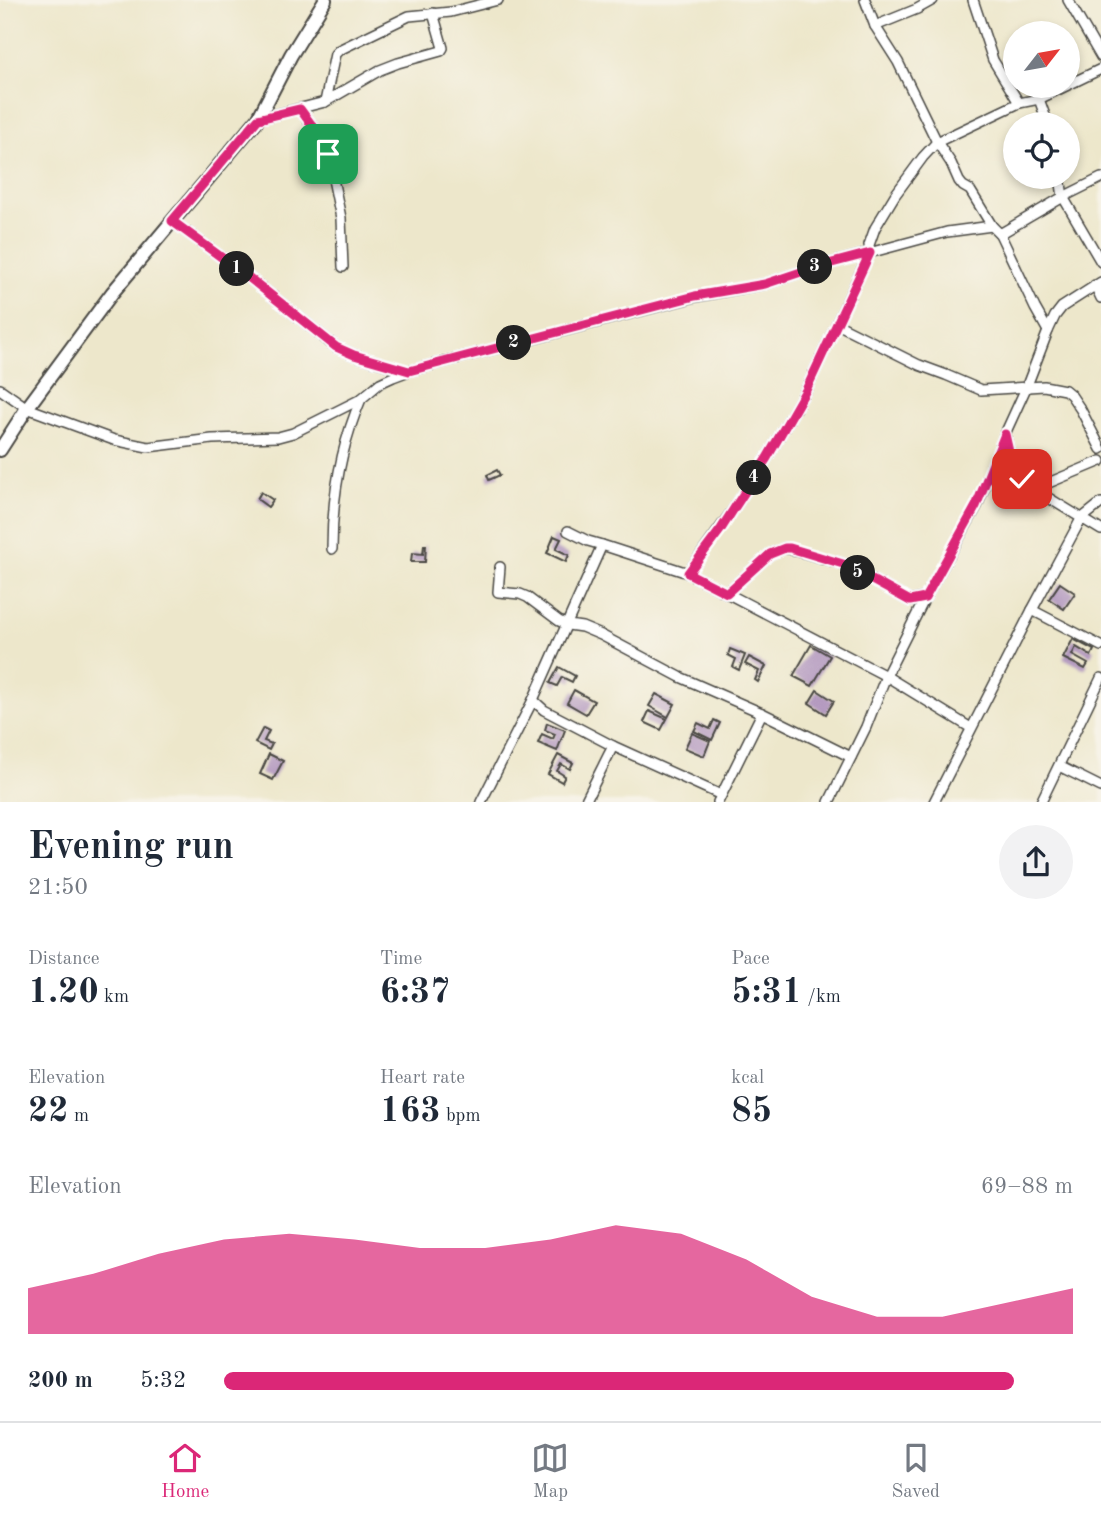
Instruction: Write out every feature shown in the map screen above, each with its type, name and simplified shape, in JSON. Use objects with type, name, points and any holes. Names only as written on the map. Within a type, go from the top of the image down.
[{"type":"street","points":[[0,450],[27,408],[112,293],[258,119],[291,55],[325,0]]},
{"type":"street","points":[[325,102],[336,52],[409,16],[451,12],[498,0]]},
{"type":"street","points":[[865,0],[875,26],[898,62],[937,142],[959,181],[970,190],[992,226],[1000,234],[1048,331]]},
{"type":"street","points":[[875,26],[933,0]]},
{"type":"street","points":[[973,0],[993,60],[1019,103]]},
{"type":"street","points":[[1068,0],[1101,57]]},
{"type":"street","points":[[258,119],[325,102],[380,70],[441,51],[443,48],[433,13]]},
{"type":"street","points":[[688,573],[721,529],[767,458],[806,390],[870,253],[869,245],[875,228],[923,157],[937,142],[1019,103],[1039,99],[1101,69]]},
{"type":"street","points":[[1039,99],[1044,112]]},
{"type":"street","points":[[300,109],[326,145],[341,218],[343,267]]},
{"type":"street","points":[[1000,234],[1101,178]]},
{"type":"street","points":[[1062,189],[1063,197],[1101,262]]},
{"type":"street","points":[[172,221],[336,347],[409,371]]},
{"type":"street","points":[[0,389],[27,408],[114,440],[148,447],[212,439],[278,437],[293,433],[361,399],[380,383],[409,371],[695,296],[765,284],[813,268],[947,232],[992,226]]},
{"type":"street","points":[[829,802],[866,727],[886,676],[976,506],[1048,331],[1062,307],[1098,283],[1101,298]]},
{"type":"street","points":[[837,324],[919,365],[981,390],[1044,386],[1058,388],[1071,395],[1101,449]]},
{"type":"street","points":[[332,548],[332,524],[343,455],[351,422],[361,399]]},
{"type":"street","points":[[1005,434],[1011,461],[1022,479],[1101,530]]},
{"type":"street","points":[[1034,489],[1101,461]]},
{"type":"street","points":[[936,801],[971,728],[1081,519],[1101,503]]},
{"type":"street","points":[[568,531],[588,541],[688,573],[886,676],[971,728]]},
{"type":"street","points":[[481,802],[533,700],[602,545]]},
{"type":"street","points":[[727,593],[770,554],[785,548],[843,564],[910,601],[925,598]]},
{"type":"street","points":[[500,567],[498,592],[527,597],[559,621],[601,635],[680,677],[762,713],[851,757]]},
{"type":"street","points":[[1032,610],[1101,646]]},
{"type":"street","points":[[1041,802],[1101,678]]},
{"type":"street","points":[[533,700],[544,710],[719,798],[762,713]]},
{"type":"street","points":[[585,802],[613,746]]},
{"type":"street","points":[[1059,766],[1101,787]]},
{"type":"building","points":[[497,470],[500,475],[489,480],[487,475]]},
{"type":"building","points":[[261,492],[273,500],[268,507],[257,499]]},
{"type":"building","points":[[554,536],[561,539],[556,549],[569,555],[566,562],[547,553]]},
{"type":"building","points":[[424,545],[425,562],[411,562],[412,553],[423,554]]},
{"type":"building","points":[[1060,583],[1075,593],[1064,609],[1049,599]]},
{"type":"building","points":[[1073,639],[1094,650],[1091,656],[1076,647],[1072,655],[1088,664],[1085,669],[1063,658]]},
{"type":"building","points":[[811,645],[830,656],[812,686],[793,676]]},
{"type":"building","points":[[730,649],[745,655],[739,670],[733,667],[736,659],[728,655]]},
{"type":"building","points":[[749,657],[766,666],[758,682],[755,680],[759,671],[745,664]]},
{"type":"building","points":[[559,667],[575,676],[572,682],[562,677],[557,686],[550,683]]},
{"type":"building","points":[[574,690],[594,701],[586,714],[567,703]]},
{"type":"building","points":[[817,690],[834,701],[826,714],[809,703]]},
{"type":"building","points":[[656,694],[675,704],[668,717],[649,706]]},
{"type":"building","points":[[649,711],[667,719],[661,730],[644,722]]},
{"type":"building","points":[[714,720],[720,723],[712,740],[694,731],[698,723],[710,729]]},
{"type":"building","points":[[547,723],[565,730],[557,751],[538,743],[542,734],[553,739],[555,734],[545,730]]},
{"type":"building","points":[[263,728],[269,731],[264,741],[272,744],[269,750],[255,743]]},
{"type":"building","points":[[692,733],[710,741],[704,756],[685,748]]},
{"type":"building","points":[[269,754],[283,761],[273,780],[260,774]]},
{"type":"building","points":[[558,755],[573,763],[570,769],[561,764],[557,771],[565,776],[562,782],[548,774]]},
{"type":"route","points":[[328,154],[326,145],[300,109],[258,119],[172,221],[336,347],[409,371],[695,296],[765,284],[870,253],[806,390],[767,458],[721,529],[688,573],[727,593],[770,554],[790,548],[843,564],[910,601],[921,600],[925,598],[976,506],[1005,434],[1011,461],[1022,479]]}]
